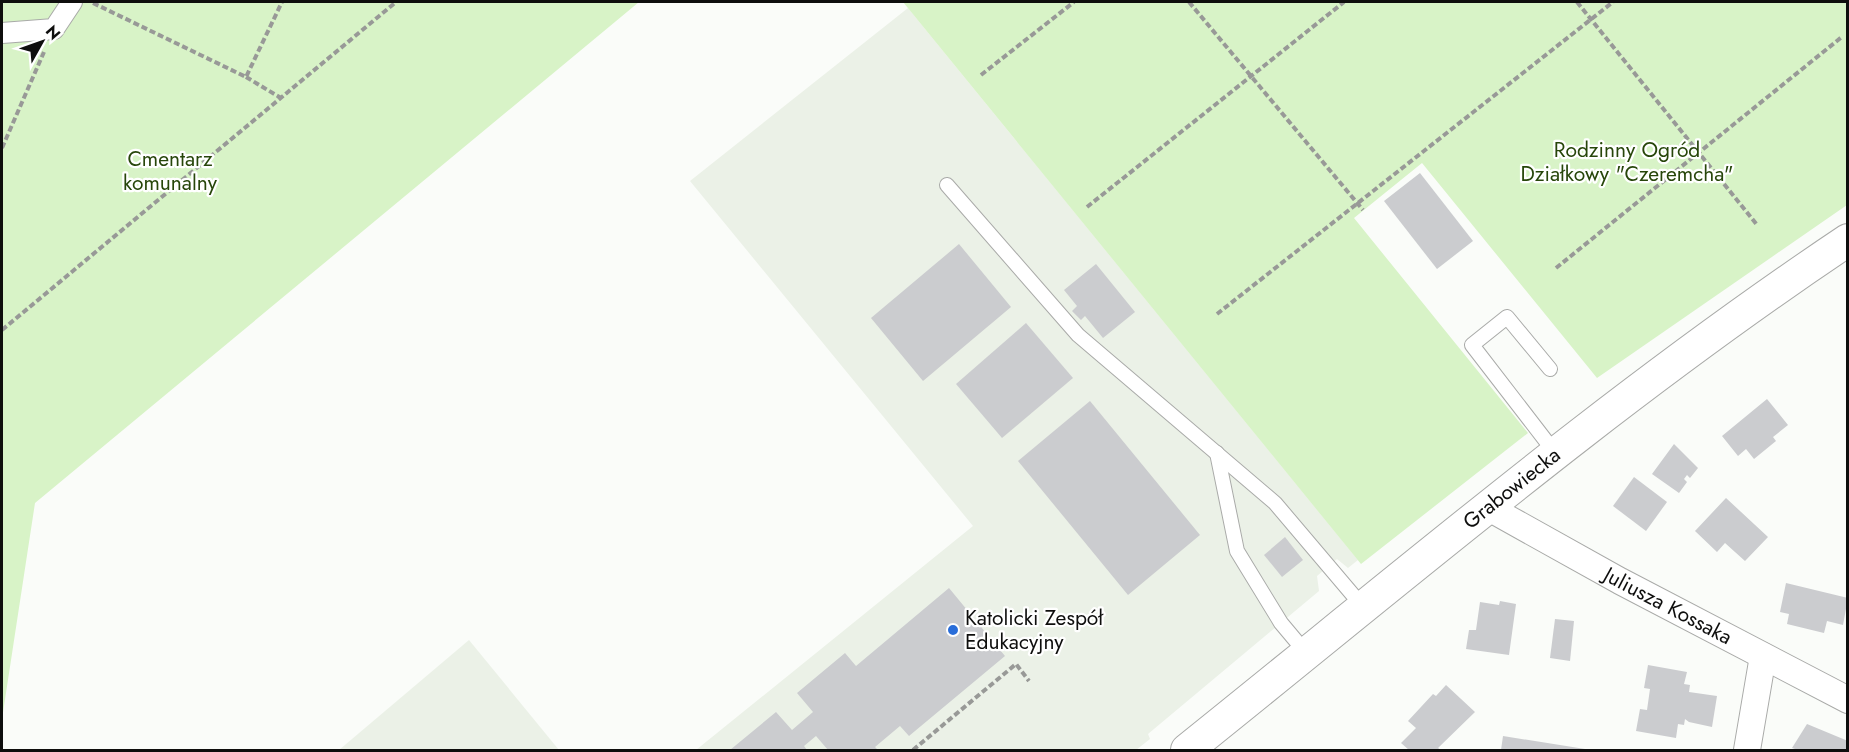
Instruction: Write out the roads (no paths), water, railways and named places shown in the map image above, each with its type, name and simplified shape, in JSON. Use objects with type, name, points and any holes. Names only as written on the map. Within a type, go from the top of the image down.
[{"type":"street","points":[[2,33],[54,29],[72,2]]},
{"type":"street","name":"Grabowiecka","points":[[1191,749],[1556,454],[1749,306],[1848,240]]},
{"type":"street","name":"Juliusza Kossaka","points":[[1489,508],[1848,700]]},
{"type":"street","points":[[1747,750],[1763,656]]},
{"type":"lane","points":[[947,185],[1078,335],[1275,503],[1364,608]]},
{"type":"lane","points":[[1550,369],[1507,317],[1472,345],[1556,454]]},
{"type":"lane","points":[[1217,453],[1237,551],[1281,623],[1307,654]]},
{"type":"place","name":"Katolicki Zespół Edukacyjny","points":[[953,630]]},
{"type":"park label","name":"Rodzinny Ogród Działkowy \"Czeremcha\"","points":[[1627,162]]},
{"type":"park label","name":"Cmentarz komunalny","points":[[170,171]]}]
